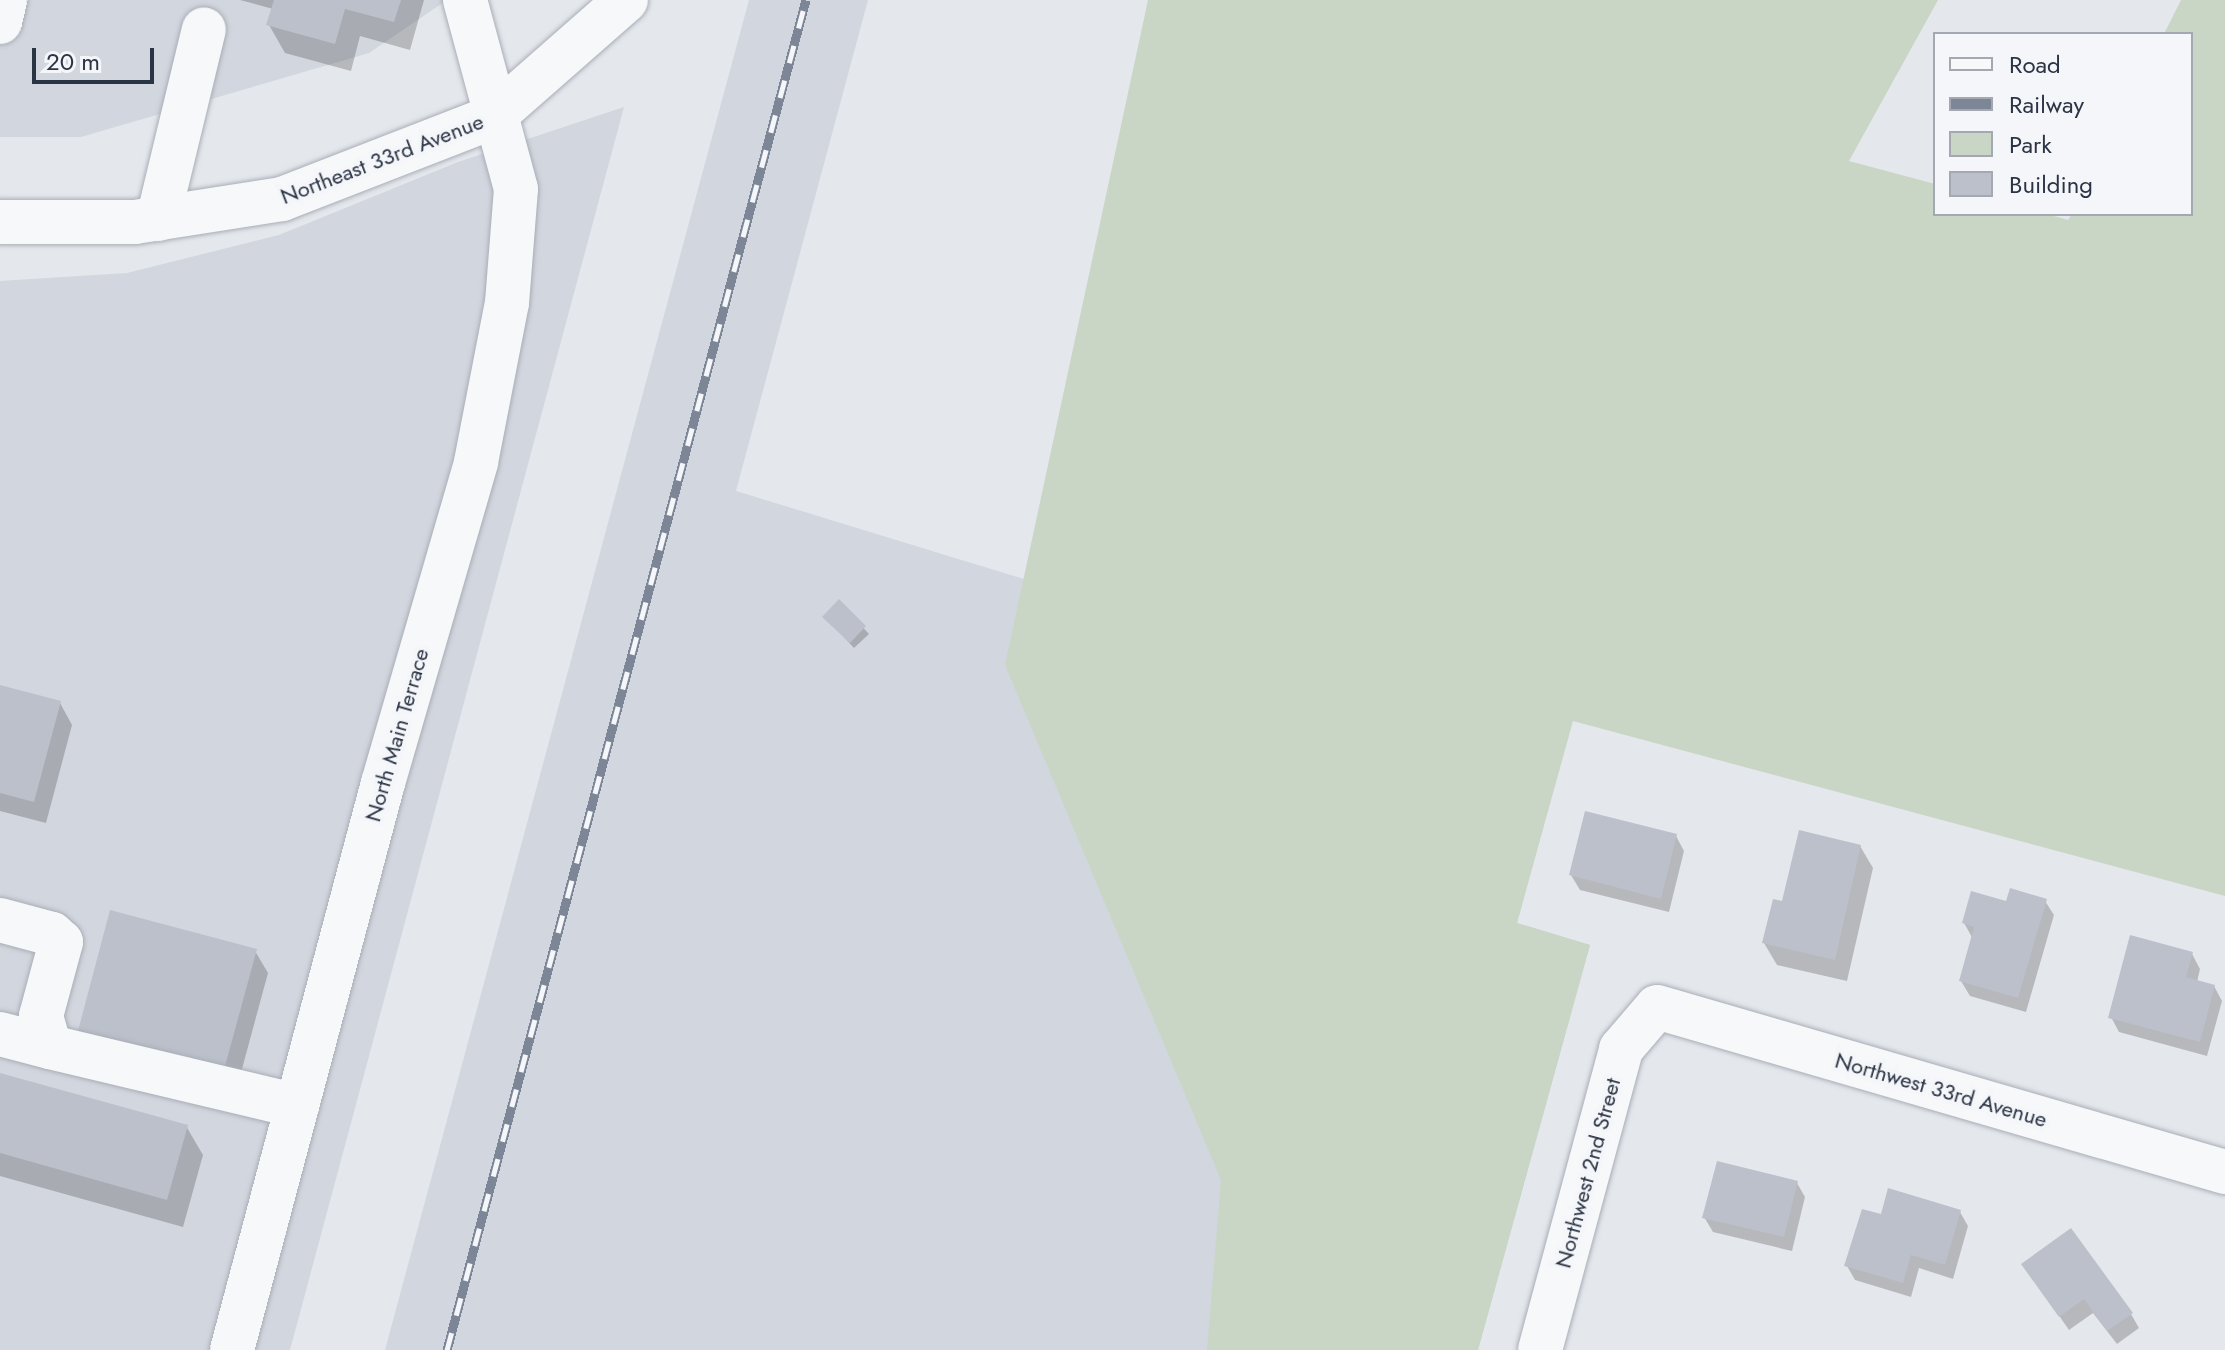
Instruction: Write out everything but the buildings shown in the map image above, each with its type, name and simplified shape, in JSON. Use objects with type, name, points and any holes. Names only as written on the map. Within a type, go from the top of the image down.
[{"type":"street","points":[[0,22],[5,0]]},
{"type":"street","name":"North Main Terrace","points":[[232,1350],[383,783],[476,462],[507,303],[516,189],[493,117],[465,0]]},
{"type":"street","name":"Northeast 33rd Avenue","points":[[0,222],[158,219],[282,199],[493,117],[626,0]]},
{"type":"street","points":[[158,219],[204,29]]},
{"type":"street","points":[[0,920],[52,934],[61,942],[41,1016],[50,1047]]},
{"type":"street","name":"Northwest 33rd Avenue","points":[[1657,1007],[2225,1172]]},
{"type":"street","name":"Northwest 2nd Street","points":[[1540,1350],[1621,1049],[1657,1007]]},
{"type":"street","points":[[0,1034],[297,1106]]},
{"type":"shaded area","points":[[0,0],[447,0],[369,53],[81,137],[0,137]]},
{"type":"shaded area","points":[[749,0],[868,0],[736,491],[1024,579],[1572,721],[1517,923],[1590,945],[1478,1350],[385,1350]]},
{"type":"shaded area","points":[[624,107],[290,1350],[0,1350],[0,281],[127,273],[279,235],[458,162]]},
{"type":"green space","points":[[1148,0],[1938,0],[1849,161],[1933,183],[1933,216],[2054,216],[2068,220],[2071,216],[2193,216],[2193,32],[2165,32],[2181,0],[2225,0],[2225,896],[1573,721],[1517,923],[1590,945],[1478,1350],[1207,1350],[1221,1180],[1005,665]]},
{"type":"railway","points":[[447,1350],[806,0]]}]
